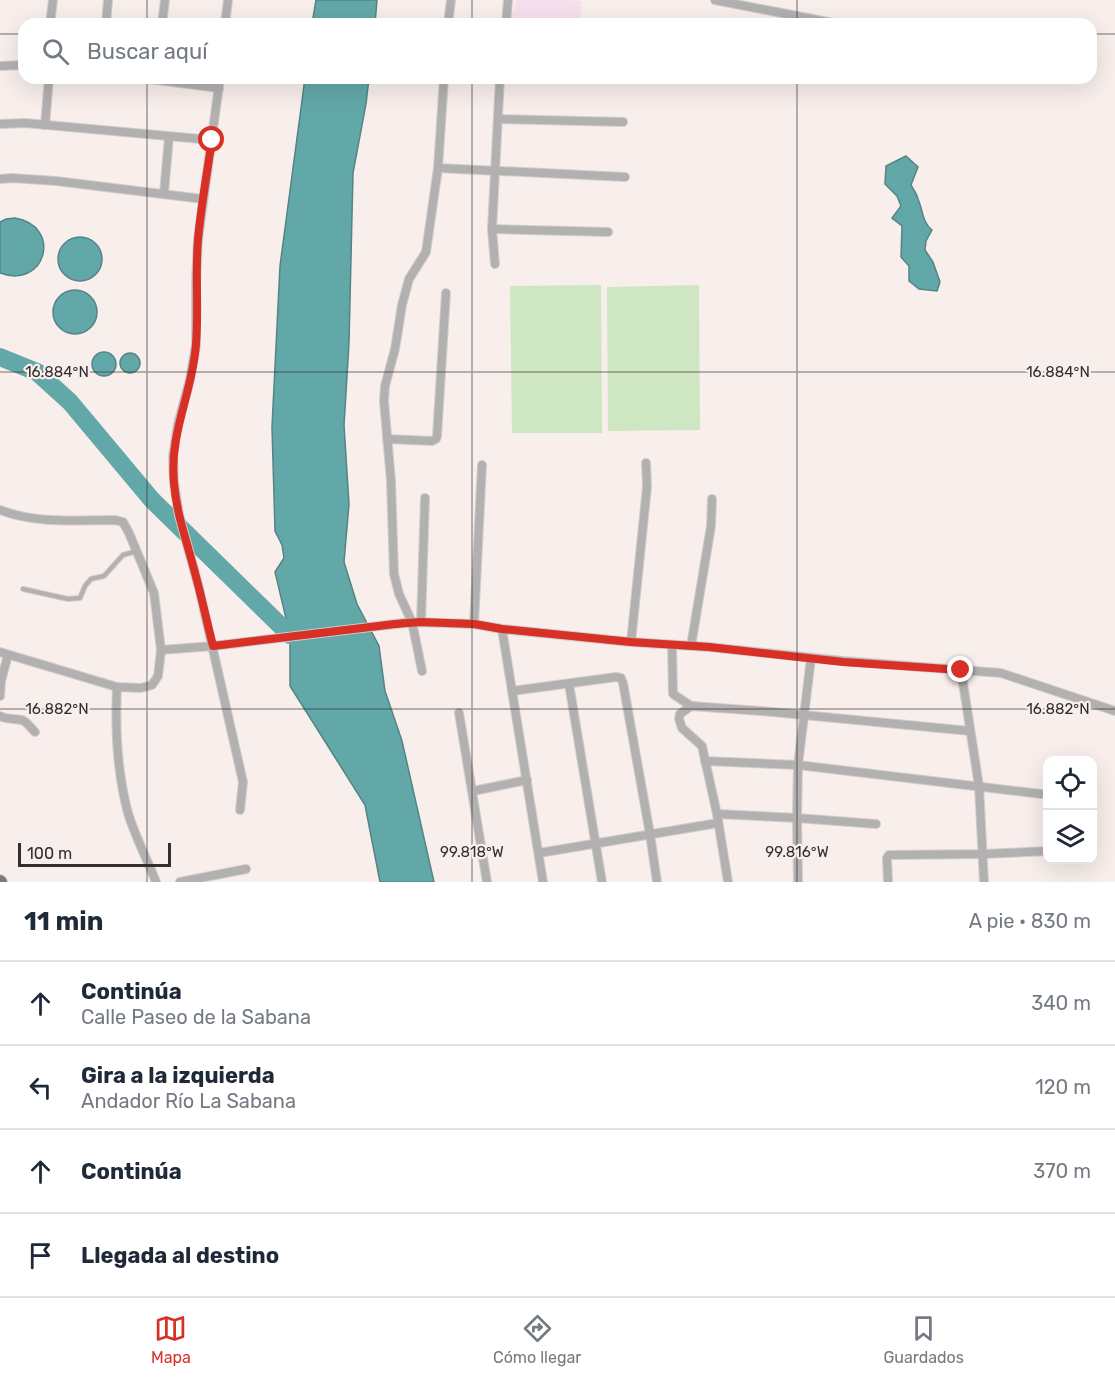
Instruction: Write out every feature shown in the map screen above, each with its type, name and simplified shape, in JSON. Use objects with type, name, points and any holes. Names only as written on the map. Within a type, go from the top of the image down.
[{"type":"street","points":[[51,18],[53,0]]},
{"type":"street","points":[[106,18],[108,0]]},
{"type":"street","points":[[163,18],[165,0]]},
{"type":"street","points":[[226,18],[228,0]]},
{"type":"street","points":[[449,18],[451,0]]},
{"type":"street","points":[[506,18],[508,0]]},
{"type":"street","points":[[715,0],[806,18]]},
{"type":"street","points":[[0,66],[18,65]]},
{"type":"street","points":[[45,125],[48,84]]},
{"type":"street","points":[[191,84],[219,88]]},
{"type":"street","points":[[219,84],[197,260],[196,345],[173,456],[179,515],[213,646],[243,782],[240,810]]},
{"type":"street","points":[[417,622],[399,594],[394,574],[391,481],[384,401],[385,386],[409,279],[426,252],[438,168],[444,84]]},
{"type":"street","points":[[495,264],[492,229],[500,84]]},
{"type":"street","points":[[498,118],[623,122]]},
{"type":"street","points":[[0,124],[25,123],[212,140]]},
{"type":"street","points":[[164,193],[169,137]]},
{"type":"street","points":[[438,168],[625,177]]},
{"type":"street","points":[[0,179],[23,178],[204,199]]},
{"type":"street","points":[[492,229],[608,232]]},
{"type":"street","points":[[387,439],[432,441],[438,436],[446,293]]},
{"type":"street","points":[[631,642],[647,487],[646,463]]},
{"type":"street","points":[[474,624],[482,465]]},
{"type":"street","points":[[422,671],[417,622],[424,498]]},
{"type":"street","points":[[692,646],[711,526],[712,499]]},
{"type":"street","points":[[0,510],[14,516],[50,520],[123,522],[154,593],[161,650],[158,676],[152,685],[141,688],[117,687],[4,654],[0,696]]},
{"type":"street","points":[[161,650],[417,622],[474,624],[631,642],[1001,673],[1115,711]]},
{"type":"street","points":[[502,629],[543,882]]},
{"type":"street","points":[[672,645],[673,694],[691,706],[970,731]]},
{"type":"street","points":[[798,882],[798,765],[811,658]]},
{"type":"street","points":[[961,670],[979,786],[984,882]]},
{"type":"street","points":[[512,691],[621,678],[657,882]]},
{"type":"street","points":[[569,684],[602,882]]},
{"type":"street","points":[[117,687],[118,754],[122,784],[129,814],[156,882]]},
{"type":"street","points":[[691,706],[680,714],[679,719],[682,728],[702,746],[728,882]]},
{"type":"street","points":[[459,713],[487,882]]},
{"type":"street","points":[[0,716],[5,719],[21,720],[35,732]]},
{"type":"street","points":[[705,761],[798,765],[1041,794]]},
{"type":"street","points":[[473,791],[527,780]]},
{"type":"street","points":[[539,853],[650,834],[717,818],[797,818],[876,824]]},
{"type":"street","points":[[888,882],[887,858],[890,855],[1043,851]]},
{"type":"street","points":[[180,882],[246,869]]},
{"type":"lane","points":[[23,589],[68,599],[80,598],[91,579],[104,576],[123,555],[137,551]]},
{"type":"shaded area","points":[[516,0],[582,1],[580,18],[510,18],[510,13],[514,12]]},
{"type":"green space","points":[[601,285],[602,433],[512,433],[510,286]]},
{"type":"green space","points":[[699,285],[700,430],[608,431],[607,287]]},
{"type":"water","points":[[316,0],[377,0],[376,18],[313,18]]},
{"type":"water","points":[[304,84],[368,84],[353,173],[349,343],[344,425],[349,504],[344,562],[357,604],[379,646],[385,691],[402,741],[434,882],[380,882],[365,805],[290,686],[290,635],[275,572],[284,558],[282,545],[275,531],[272,427],[280,266]]},
{"type":"water","points":[[906,156],[918,167],[911,185],[917,195],[924,220],[932,230],[926,241],[925,250],[933,262],[940,282],[937,291],[919,289],[909,281],[909,266],[901,257],[902,226],[892,218],[901,206],[897,196],[885,184],[886,166]]},
{"type":"water","points":[[15,218],[30,223],[39,232],[43,243],[43,255],[38,265],[28,273],[16,276],[0,273],[0,222]]},
{"type":"water","points":[[80,237],[89,238],[96,243],[101,250],[101,268],[96,275],[89,280],[80,281],[71,280],[64,275],[59,268],[58,259],[59,250],[64,243],[71,238]]},
{"type":"water","points":[[75,290],[84,291],[91,296],[96,303],[96,321],[91,328],[84,333],[75,334],[66,333],[59,328],[54,321],[53,312],[54,303],[59,296],[66,291]]},
{"type":"water","points":[[104,352],[113,355],[116,364],[113,373],[104,376],[95,373],[92,364],[95,355]]},
{"type":"water","points":[[130,353],[137,356],[140,363],[137,370],[130,373],[123,370],[120,363],[123,356]]},
{"type":"waterway","points":[[0,357],[37,372],[70,402],[152,500],[290,635]]},
{"type":"route","points":[[212,140],[198,240],[196,345],[173,456],[179,515],[213,646],[421,622],[474,624],[631,642],[709,647],[843,662],[961,670]]}]
